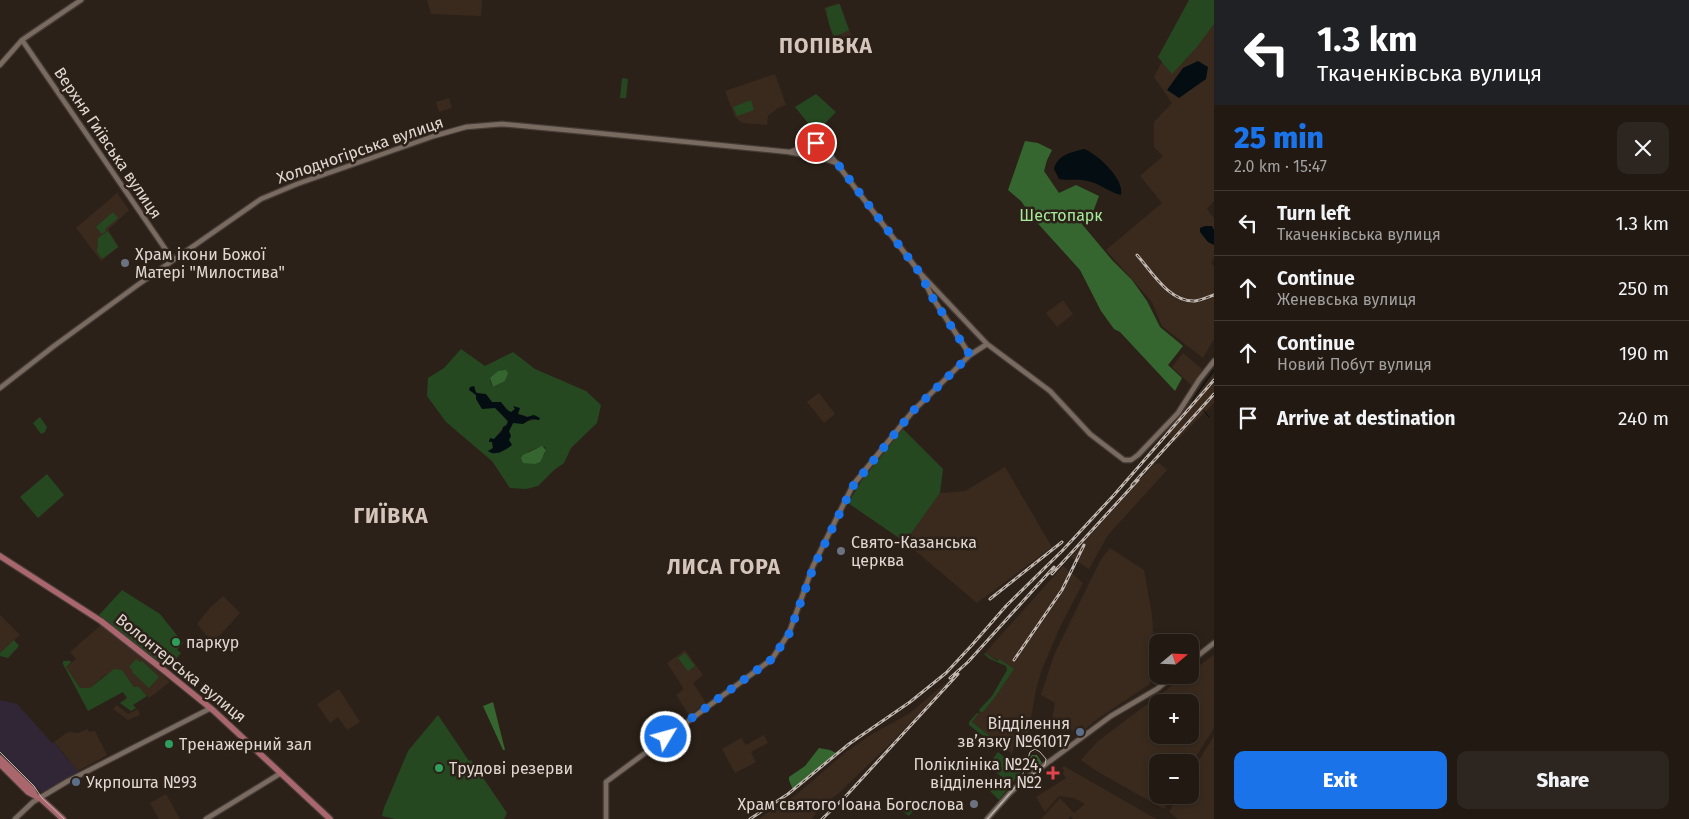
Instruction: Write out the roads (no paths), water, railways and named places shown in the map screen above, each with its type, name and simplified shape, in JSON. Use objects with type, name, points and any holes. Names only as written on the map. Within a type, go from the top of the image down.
[{"type":"main road","points":[[0,65],[22,40],[81,0]]},
{"type":"main road","name":"Верхня Гиївська вулиця","points":[[22,40],[174,259]]},
{"type":"main road","name":"Холодногірська вулиця","points":[[0,388],[54,346],[174,259],[273,193],[434,136],[466,127],[485,124],[506,124],[789,152],[806,156]]},
{"type":"main road","points":[[837,163],[806,156],[804,153],[805,147],[816,143],[822,145],[837,163],[920,273],[987,344],[1050,391],[1090,434],[1124,460],[1131,460],[1138,455],[1178,412],[1214,361]]},
{"type":"main road","name":"Холодногірська вулиця","points":[[789,152],[805,147]]},
{"type":"main road","points":[[818,158],[822,156],[825,149]]},
{"type":"main road","points":[[920,273],[932,297],[970,355]]},
{"type":"main road","points":[[606,819],[606,782],[772,659],[789,634],[814,566],[853,486],[913,411],[970,355],[987,344]]},
{"type":"main road","name":"Волонтерська вулиця","points":[[0,556],[100,621],[211,708],[330,819]]},
{"type":"main road","points":[[1199,655],[1214,643]]},
{"type":"main road","points":[[987,819],[1023,781],[1111,716],[1144,697],[1162,684]]},
{"type":"main road","points":[[15,819],[37,797],[211,708]]},
{"type":"main road","points":[[0,758],[32,789],[37,797]]},
{"type":"main road","points":[[0,764],[28,792],[37,797],[63,819]]},
{"type":"main road","points":[[206,819],[281,773]]},
{"type":"waterway","points":[[1192,401],[1214,370]]},
{"type":"waterway","points":[[1204,411],[1209,417]]},
{"type":"tram line","points":[[987,819],[1021,780],[1030,752],[1035,749],[1040,752],[1046,759],[1045,765],[1016,787],[988,819]]},
{"type":"tram line","points":[[0,752],[64,819]]},
{"type":"railway","points":[[1137,255],[1162,285],[1177,297],[1195,301],[1214,295]]},
{"type":"railway","points":[[750,819],[788,794],[849,744],[910,702],[946,673],[1006,606],[1062,551],[1114,495],[1214,380]]},
{"type":"railway","points":[[1132,485],[1214,394]]},
{"type":"railway","points":[[1052,574],[1138,480]]},
{"type":"railway","points":[[990,599],[1062,542]]},
{"type":"railway","points":[[1014,660],[1062,590],[1084,545]]},
{"type":"railway","points":[[950,678],[968,662],[1054,567]]},
{"type":"railway","points":[[822,819],[845,797],[958,674]]},
{"type":"place","name":"Храм ікони Божої Матері \"Милостива\"","points":[[125,263]]},
{"type":"place","name":"Свято-Казанська церква","points":[[841,551]]},
{"type":"place","name":"паркур","points":[[176,642]]},
{"type":"place","name":"Відділення зв’язку №61017","points":[[1080,732]]},
{"type":"place","name":"Тренажерний зал","points":[[169,744]]},
{"type":"place","name":"Трудові резерви","points":[[439,768]]},
{"type":"place","name":"Поліклініка №24, відділення №2","points":[[1053,773]]},
{"type":"place","name":"Укрпошта №93","points":[[76,782]]},
{"type":"place","name":"Храм святого Іоана Богослова","points":[[974,804]]},
{"type":"district","name":"ПОПІВКА","points":[[826,46]]},
{"type":"district","name":"ГИЇВКА","points":[[391,516]]},
{"type":"district","name":"ЛИСА ГОРА","points":[[724,567]]},
{"type":"park label","name":"Шестопарк","points":[[1061,215]]}]
